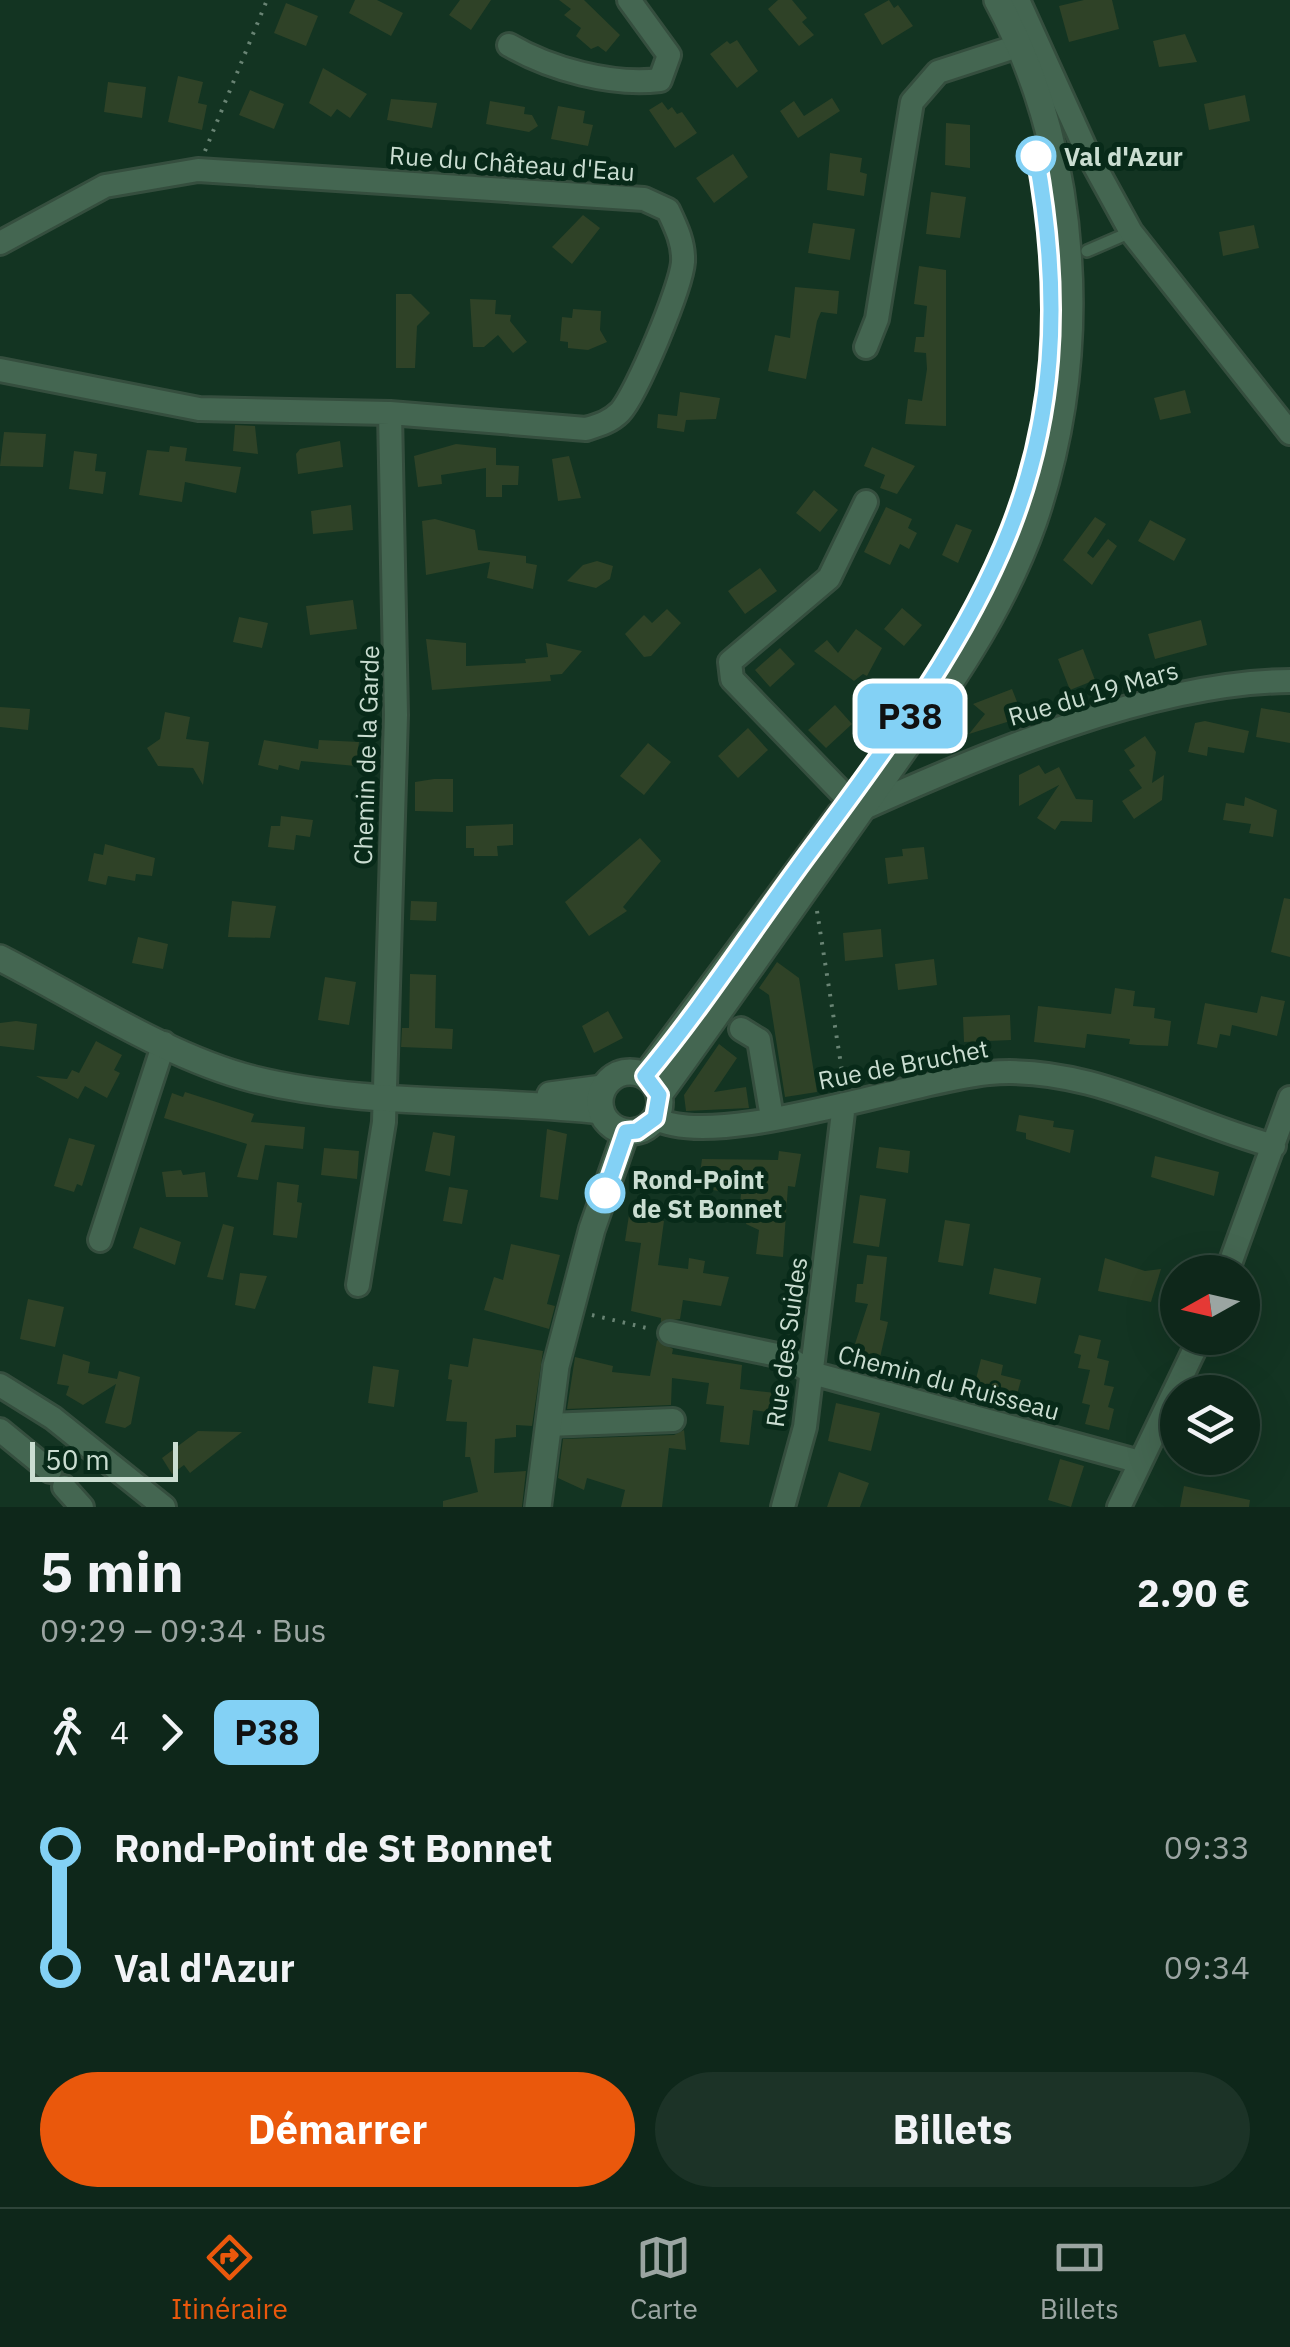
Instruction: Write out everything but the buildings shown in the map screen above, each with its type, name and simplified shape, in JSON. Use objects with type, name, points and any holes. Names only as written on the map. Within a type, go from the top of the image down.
[{"type":"main road","points":[[978,0],[1011,48]]},
{"type":"main road","points":[[602,1100],[615,1128],[637,1131],[653,1096],[856,804],[974,614],[1012,531],[1033,468],[1048,384],[1052,257],[1036,154],[996,0]]},
{"type":"main road","points":[[653,1096],[812,886],[856,804]]},
{"type":"main road","points":[[0,958],[164,1043],[250,1078],[381,1098],[602,1100]]},
{"type":"main road","points":[[602,1100],[621,1074],[653,1096]]},
{"type":"main road","points":[[538,1507],[556,1366],[626,1132]]},
{"type":"street","points":[[509,46],[537,62],[570,70],[660,80],[669,55],[629,0]]},
{"type":"street","points":[[1018,0],[1086,150],[1131,232],[1290,433]]},
{"type":"street","points":[[866,347],[878,319],[912,102],[938,72],[1011,48]]},
{"type":"street","name":"Rue du Château d'Eau","points":[[0,244],[105,186],[198,170],[644,200],[668,210],[682,248],[678,285],[616,416],[586,429],[390,413],[199,409],[0,370]]},
{"type":"street","name":"Chemin de la Garde","points":[[358,1285],[384,1122],[381,1098],[396,697],[390,413]]},
{"type":"street","points":[[856,804],[732,678],[730,662],[829,578],[866,502]]},
{"type":"street","name":"Rue du 19 Mars","points":[[856,804],[990,752],[1171,697],[1260,681],[1290,680]]},
{"type":"street","points":[[741,1028],[759,1040],[772,1118]]},
{"type":"street","points":[[100,1240],[164,1043]]},
{"type":"street","name":"Rue de Bruchet","points":[[653,1096],[689,1128],[772,1118],[952,1078],[1047,1073],[1140,1099],[1274,1146]]},
{"type":"street","points":[[1233,1255],[1290,1098]]},
{"type":"street","name":"Rue des Suides","points":[[782,1507],[804,1427],[844,1104]]},
{"type":"street","name":"Chemin du Ruisseau","points":[[670,1333],[787,1358],[812,1372],[1140,1462]]},
{"type":"street","points":[[1120,1507],[1192,1355]]},
{"type":"street","points":[[0,1385],[53,1418],[164,1507]]},
{"type":"street","points":[[548,1426],[672,1420]]},
{"type":"street","points":[[0,1430],[57,1479],[82,1507]]},
{"type":"lane","points":[[1088,251],[1131,232]]},
{"type":"path","points":[[198,170],[266,0]]},
{"type":"path","points":[[812,886],[844,1104]]},
{"type":"path","points":[[570,1310],[670,1333]]},
{"type":"bus line","name":"P38","points":[[605,1193],[626,1132],[637,1131],[655,1118],[659,1095],[645,1076],[912,713],[974,614],[1012,531],[1033,468],[1048,384],[1053,312],[1052,257],[1036,156]]},
{"type":"place","name":"Val d'Azur","points":[[1036,156]]},
{"type":"place","name":"Rond-Point de St Bonnet","points":[[605,1193]]}]
